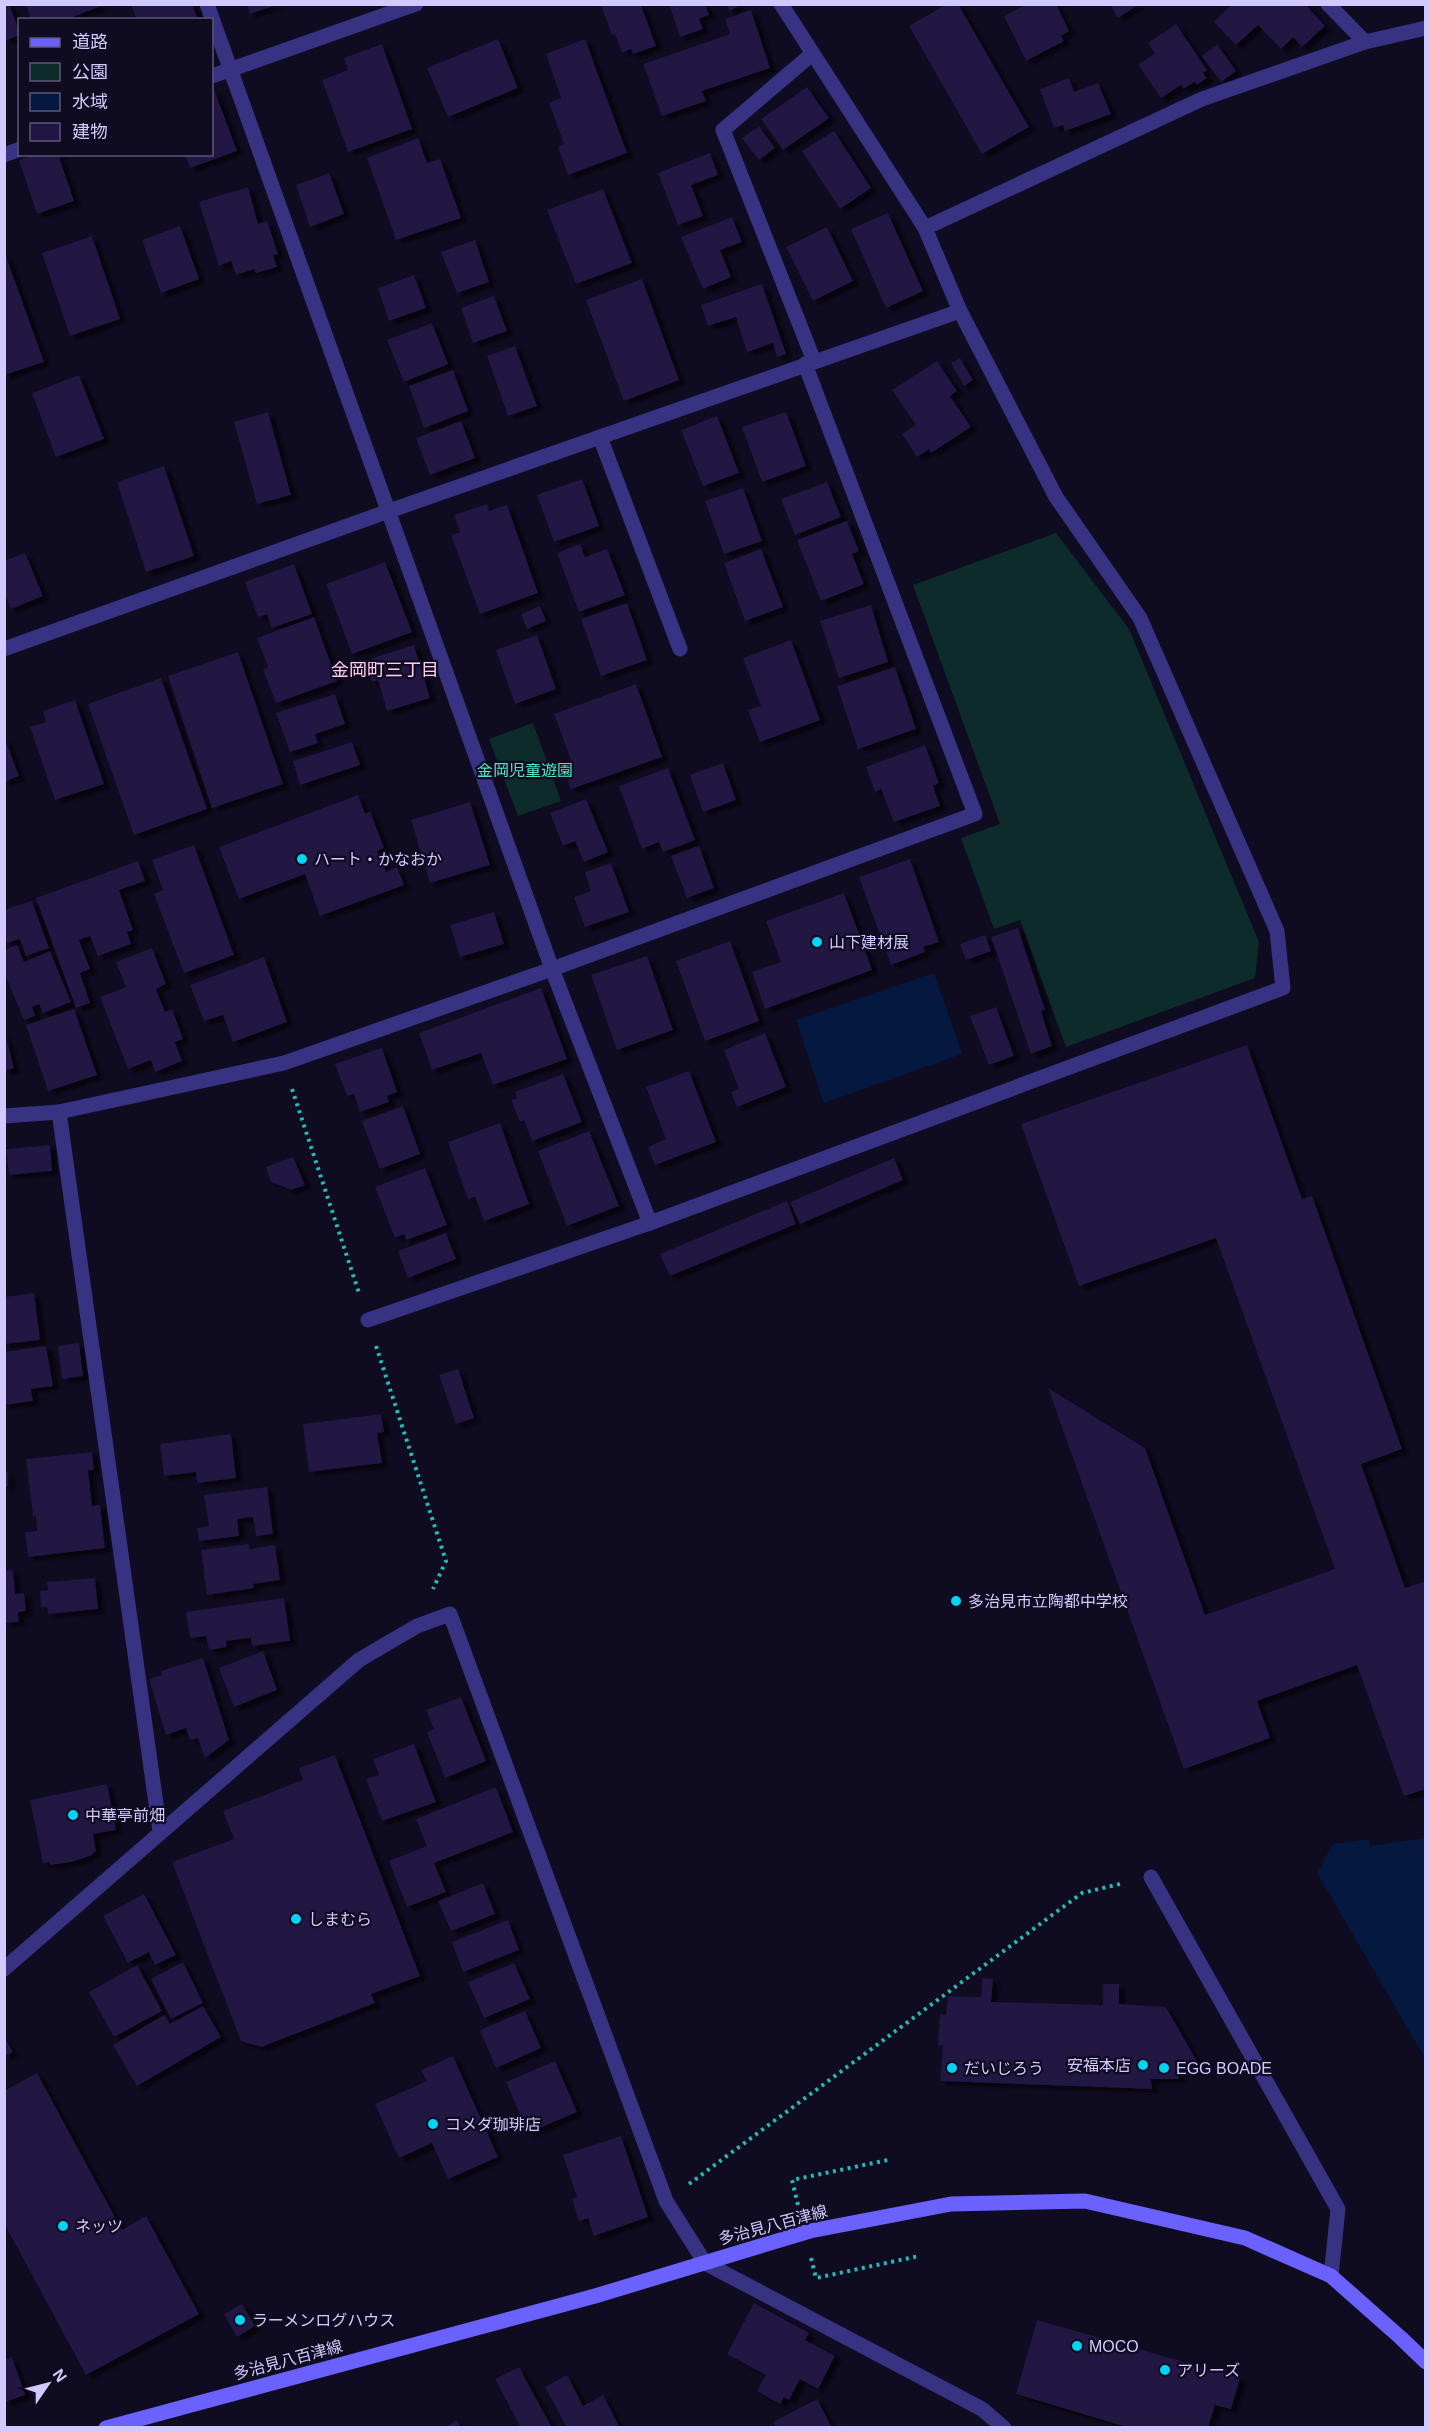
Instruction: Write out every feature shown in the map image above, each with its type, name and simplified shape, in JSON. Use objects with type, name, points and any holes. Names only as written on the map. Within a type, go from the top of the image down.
[{"type":"main road","name":"多治見八百津線","points":[[106,2427],[595,2296],[810,2231],[951,2204],[1085,2201],[1245,2238],[1331,2276],[1425,2362]]},
{"type":"street","points":[[213,76],[416,4]]},
{"type":"street","points":[[368,1320],[650,1223],[1283,988],[1277,932],[1140,618],[1056,497],[960,311],[924,228],[781,4]]},
{"type":"street","points":[[1328,4],[1365,42]]},
{"type":"street","points":[[213,21],[552,969],[650,1223]]},
{"type":"street","points":[[924,228],[1202,99],[1365,42],[1425,28]]},
{"type":"street","points":[[4,1116],[59,1112],[284,1063],[552,969],[975,813],[723,130],[812,54]]},
{"type":"street","points":[[4,649],[388,511],[960,311]]},
{"type":"street","points":[[600,437],[680,649]]},
{"type":"street","points":[[59,1112],[160,1832]]},
{"type":"street","points":[[4,1969],[359,1660],[417,1626],[450,1614],[666,2201],[705,2263],[982,2409],[1004,2427]]},
{"type":"street","points":[[1151,1877],[1338,2210],[1331,2276]]},
{"type":"path","points":[[666,2201],[1082,1893],[1151,1877]]},
{"type":"path","points":[[792,2180],[888,2160]]},
{"type":"path","points":[[816,2278],[919,2256]]},
{"type":"green space","points":[[1056,533],[1129,629],[1259,942],[1255,978],[1066,1047],[1020,920],[994,929],[961,838],[1000,824],[913,585]]},
{"type":"green space","name":"金岡児童遊園","points":[[533,723],[561,801],[518,816],[489,739]]},
{"type":"water","points":[[934,973],[962,1054],[824,1103],[796,1020]]},
{"type":"water","points":[[1426,1838],[1425,2058],[1317,1873],[1333,1844],[1369,1839],[1370,1846]]},
{"type":"building","points":[[4,4],[9,4],[18,28],[18,36],[4,41]]},
{"type":"building","points":[[26,4],[100,4],[101,6],[70,18],[30,18]]},
{"type":"building","points":[[131,4],[192,4],[197,18],[136,18]]},
{"type":"building","points":[[247,4],[276,4],[276,5],[250,14]]},
{"type":"building","points":[[669,4],[705,4],[709,15],[699,19],[703,29],[680,37]]},
{"type":"building","points":[[726,4],[741,4],[730,11]]},
{"type":"building","points":[[947,4],[958,4],[1029,127],[982,154],[909,26]]},
{"type":"building","points":[[1027,4],[1056,4],[1069,31],[1061,36],[1064,41],[1026,61],[1004,16]]},
{"type":"building","points":[[1110,4],[1139,4],[1118,18]]},
{"type":"building","points":[[1232,4],[1305,4],[1325,26],[1302,47],[1293,37],[1281,49],[1258,25],[1236,45],[1214,22]]},
{"type":"building","points":[[601,5],[641,5],[656,46],[633,54],[631,49],[622,53],[615,34],[612,35]]},
{"type":"building","points":[[751,10],[770,68],[702,91],[706,101],[662,116],[643,64],[730,34],[725,19]]},
{"type":"building","points":[[1176,24],[1207,70],[1203,73],[1207,78],[1197,85],[1195,82],[1183,89],[1181,85],[1161,98],[1138,65],[1155,53],[1148,43]]},
{"type":"building","points":[[498,39],[518,88],[448,117],[427,68]]},
{"type":"building","points":[[585,39],[627,153],[568,175],[558,147],[564,144],[549,103],[561,98],[546,54]]},
{"type":"building","points":[[382,44],[412,129],[348,152],[322,80],[348,70],[344,58]]},
{"type":"building","points":[[1217,44],[1236,71],[1221,82],[1202,56]]},
{"type":"building","points":[[1069,78],[1074,92],[1098,83],[1111,114],[1065,131],[1063,125],[1054,128],[1040,89]]},
{"type":"building","points":[[807,87],[829,118],[783,150],[761,119]]},
{"type":"building","points":[[213,90],[237,151],[190,168],[186,156],[213,156]]},
{"type":"building","points":[[759,126],[775,148],[759,160],[742,138]]},
{"type":"building","points":[[834,131],[871,188],[840,209],[802,151]]},
{"type":"building","points":[[418,138],[427,163],[440,159],[461,218],[396,240],[367,158]]},
{"type":"building","points":[[710,153],[718,175],[691,185],[703,216],[678,225],[658,173]]},
{"type":"building","points":[[30,156],[59,156],[74,201],[37,214],[19,160]]},
{"type":"building","points":[[329,173],[344,214],[310,227],[296,185]]},
{"type":"building","points":[[248,187],[258,224],[267,221],[278,254],[273,255],[277,267],[256,273],[254,269],[236,275],[231,261],[219,266],[199,202]]},
{"type":"building","points":[[603,189],[632,263],[576,284],[547,210]]},
{"type":"building","points":[[888,213],[923,291],[886,308],[851,229]]},
{"type":"building","points":[[732,217],[742,242],[720,250],[731,277],[703,289],[681,237]]},
{"type":"building","points":[[180,226],[199,279],[161,293],[142,240]]},
{"type":"building","points":[[827,227],[853,281],[813,301],[786,247]]},
{"type":"building","points":[[92,236],[120,319],[70,336],[42,253]]},
{"type":"building","points":[[475,240],[489,282],[457,293],[441,252]]},
{"type":"building","points":[[4,251],[44,362],[4,375]]},
{"type":"building","points":[[414,275],[426,308],[389,321],[378,288]]},
{"type":"building","points":[[642,279],[679,380],[624,401],[586,300]]},
{"type":"building","points":[[762,284],[786,354],[777,357],[773,343],[747,352],[736,317],[708,326],[701,305]]},
{"type":"building","points":[[494,296],[507,331],[473,343],[461,308]]},
{"type":"building","points":[[432,323],[448,364],[404,382],[387,340]]},
{"type":"building","points":[[515,346],[537,406],[508,416],[487,356]]},
{"type":"building","points":[[960,358],[973,380],[964,386],[951,363]]},
{"type":"building","points":[[937,361],[957,391],[950,396],[971,427],[931,453],[929,449],[917,457],[902,434],[916,425],[892,390]]},
{"type":"building","points":[[453,370],[468,411],[424,428],[409,386]]},
{"type":"building","points":[[79,375],[104,439],[56,457],[32,393]]},
{"type":"building","points":[[268,412],[291,495],[257,504],[234,422]]},
{"type":"building","points":[[786,412],[806,466],[762,482],[742,427]]},
{"type":"building","points":[[717,416],[739,473],[703,486],[681,430]]},
{"type":"building","points":[[461,421],[475,458],[430,475],[416,438]]},
{"type":"building","points":[[164,466],[194,556],[146,572],[117,482]]},
{"type":"building","points":[[582,479],[599,526],[554,542],[537,495]]},
{"type":"building","points":[[827,482],[841,517],[795,535],[781,499]]},
{"type":"building","points":[[743,488],[762,541],[724,554],[705,501]]},
{"type":"building","points":[[487,504],[489,511],[507,505],[538,593],[480,614],[451,535],[460,532],[454,515]]},
{"type":"building","points":[[847,521],[859,551],[852,554],[864,584],[821,601],[797,540]]},
{"type":"building","points":[[580,544],[585,557],[607,549],[625,595],[579,612],[557,553]]},
{"type":"building","points":[[761,549],[783,607],[745,621],[724,563]]},
{"type":"building","points":[[25,553],[43,596],[11,609],[4,592],[4,561]]},
{"type":"building","points":[[385,562],[412,632],[352,654],[326,584]]},
{"type":"building","points":[[294,564],[312,614],[272,628],[267,614],[258,617],[245,582]]},
{"type":"building","points":[[627,603],[647,660],[601,676],[581,619]]},
{"type":"building","points":[[871,605],[888,662],[839,678],[820,621]]},
{"type":"building","points":[[540,606],[546,621],[527,629],[521,614]]},
{"type":"building","points":[[314,617],[337,681],[276,703],[263,670],[268,667],[257,638]]},
{"type":"building","points":[[537,635],[556,689],[515,704],[496,650]]},
{"type":"building","points":[[791,640],[820,720],[760,742],[748,710],[761,706],[743,658]]},
{"type":"building","points":[[414,645],[430,698],[387,711],[378,680],[372,682],[367,670],[375,668],[373,658]]},
{"type":"building","points":[[238,652],[283,784],[212,808],[168,676]]},
{"type":"building","points":[[895,667],[916,729],[858,749],[837,686]]},
{"type":"building","points":[[161,678],[207,809],[134,835],[88,704]]},
{"type":"building","points":[[636,684],[662,757],[571,789],[562,764],[571,760],[554,714]]},
{"type":"building","points":[[335,694],[345,724],[315,734],[318,743],[290,752],[276,713]]},
{"type":"building","points":[[75,700],[104,784],[55,800],[30,727],[46,722],[43,711]]},
{"type":"building","points":[[4,740],[19,776],[4,782]]},
{"type":"building","points":[[352,742],[360,765],[300,785],[293,761]]},
{"type":"building","points":[[925,745],[939,783],[933,786],[940,806],[894,822],[881,789],[875,792],[866,767]]},
{"type":"building","points":[[723,763],[736,800],[703,812],[690,775]]},
{"type":"building","points":[[668,768],[695,840],[663,852],[659,842],[642,849],[619,786]]},
{"type":"building","name":"ハート・かなおか","points":[[358,795],[365,814],[370,811],[384,848],[377,851],[386,872],[397,867],[404,885],[320,916],[305,874],[239,899],[219,847]]},
{"type":"building","points":[[586,799],[608,852],[584,862],[575,841],[563,846],[550,813]]},
{"type":"building","points":[[470,802],[490,865],[430,883],[411,820]]},
{"type":"building","points":[[194,845],[234,955],[184,973],[154,894],[163,890],[152,860]]},
{"type":"building","points":[[699,846],[714,888],[687,898],[671,856]]},
{"type":"building","points":[[910,859],[939,942],[923,947],[925,952],[891,965],[859,877]]},
{"type":"building","points":[[138,861],[145,881],[119,890],[133,930],[127,932],[131,944],[98,956],[90,936],[79,940],[90,969],[80,973],[90,1003],[76,1008],[36,898]]},
{"type":"building","points":[[611,863],[629,912],[585,927],[574,897],[591,891],[585,872]]},
{"type":"building","name":"山下建材展","points":[[844,893],[872,970],[765,1009],[752,972],[781,962],[766,921]]},
{"type":"building","points":[[32,901],[49,948],[26,956],[20,939],[7,943],[4,935],[4,910]]},
{"type":"building","points":[[494,912],[504,944],[460,957],[450,925]]},
{"type":"building","points":[[1018,928],[1045,1010],[1041,1011],[1052,1046],[1031,1054],[991,937]]},
{"type":"building","points":[[985,935],[991,951],[966,960],[960,944]]},
{"type":"building","points":[[730,941],[759,1021],[705,1041],[676,961]]},
{"type":"building","points":[[17,945],[24,962],[50,951],[71,1002],[43,1013],[39,1004],[32,1007],[35,1016],[24,1020],[4,972],[4,950]]},
{"type":"building","points":[[152,948],[166,984],[156,989],[165,1012],[172,1009],[183,1039],[175,1042],[182,1061],[155,1072],[151,1060],[128,1069],[100,997],[126,987],[116,962]]},
{"type":"building","points":[[647,956],[673,1030],[617,1050],[591,975]]},
{"type":"building","points":[[264,957],[287,1022],[233,1042],[223,1015],[204,1021],[190,985]]},
{"type":"building","points":[[541,988],[567,1059],[493,1085],[481,1053],[432,1070],[419,1033]]},
{"type":"building","points":[[996,1007],[1014,1056],[989,1065],[970,1016]]},
{"type":"building","points":[[74,1009],[97,1075],[48,1091],[26,1025]]},
{"type":"building","points":[[4,1031],[14,1068],[4,1071]]},
{"type":"building","points":[[765,1033],[786,1087],[737,1107],[731,1092],[739,1089],[724,1050]]},
{"type":"building","points":[[1247,1045],[1302,1199],[1312,1196],[1402,1449],[1361,1464],[1405,1588],[1426,1581],[1426,1789],[1404,1796],[1357,1665],[1257,1701],[1270,1738],[1184,1769],[1048,1388],[1145,1448],[1205,1615],[1335,1569],[1216,1238],[1079,1286],[1021,1124]]},
{"type":"building","points":[[382,1048],[397,1092],[387,1096],[389,1102],[360,1112],[354,1094],[347,1096],[335,1064]]},
{"type":"building","points":[[689,1071],[716,1142],[655,1165],[648,1147],[666,1139],[646,1087]]},
{"type":"building","points":[[563,1074],[582,1122],[532,1141],[524,1120],[520,1122],[511,1100],[517,1098],[515,1092]]},
{"type":"building","points":[[403,1106],[420,1154],[380,1169],[362,1121]]},
{"type":"building","points":[[500,1123],[529,1204],[484,1221],[475,1197],[468,1199],[448,1142]]},
{"type":"building","points":[[589,1131],[619,1206],[567,1226],[538,1151]]},
{"type":"building","points":[[50,1145],[52,1171],[9,1175],[6,1149]]},
{"type":"building","points":[[293,1157],[305,1185],[291,1190],[271,1182],[266,1167]]},
{"type":"building","points":[[894,1158],[903,1180],[800,1224],[790,1202]]},
{"type":"building","points":[[425,1168],[447,1225],[406,1240],[404,1234],[395,1238],[375,1187]]},
{"type":"building","points":[[787,1201],[796,1224],[670,1276],[660,1254]]},
{"type":"building","points":[[446,1233],[456,1259],[408,1278],[398,1251]]},
{"type":"building","points":[[34,1293],[40,1340],[4,1344],[4,1297]]},
{"type":"building","points":[[79,1343],[83,1376],[62,1379],[58,1346]]},
{"type":"building","points":[[46,1346],[53,1386],[31,1389],[33,1401],[4,1405],[4,1352]]},
{"type":"building","points":[[458,1369],[474,1418],[456,1424],[439,1375]]},
{"type":"building","points":[[381,1414],[384,1432],[377,1433],[382,1463],[309,1472],[303,1424]]},
{"type":"building","points":[[231,1434],[236,1478],[197,1483],[196,1472],[164,1476],[160,1444]]},
{"type":"building","points":[[92,1452],[94,1470],[88,1470],[92,1506],[100,1505],[105,1548],[28,1557],[25,1532],[37,1531],[26,1459]]},
{"type":"building","points":[[4,1472],[8,1472],[8,1486],[4,1487]]},
{"type":"building","points":[[267,1487],[273,1534],[256,1536],[253,1517],[237,1519],[239,1536],[199,1541],[197,1528],[209,1526],[204,1495]]},
{"type":"building","points":[[249,1544],[249,1549],[275,1545],[280,1580],[253,1584],[254,1588],[207,1595],[201,1550]]},
{"type":"building","points":[[13,1570],[15,1594],[24,1593],[26,1611],[18,1612],[19,1622],[4,1623],[4,1571]]},
{"type":"building","points":[[95,1578],[98,1609],[48,1614],[47,1607],[41,1607],[40,1591],[48,1590],[47,1582]]},
{"type":"building","points":[[284,1598],[290,1641],[252,1646],[251,1638],[226,1641],[227,1647],[209,1650],[206,1636],[190,1638],[186,1612]]},
{"type":"building","points":[[263,1651],[277,1690],[234,1707],[219,1668]]},
{"type":"building","points":[[203,1658],[229,1740],[205,1758],[198,1738],[190,1740],[186,1728],[166,1735],[149,1679],[162,1675],[161,1671]]},
{"type":"building","points":[[461,1697],[486,1761],[445,1778],[427,1732],[434,1729],[426,1710]]},
{"type":"building","points":[[414,1744],[436,1802],[382,1821],[366,1779],[379,1775],[373,1759]]},
{"type":"building","name":"しまむら","points":[[335,1755],[420,1976],[371,1994],[375,2003],[261,2047],[241,2041],[172,1862],[234,1839],[223,1811],[303,1780],[299,1768]]},
{"type":"building","name":"中華亭前畑","points":[[107,1784],[116,1830],[93,1834],[96,1851],[90,1856],[71,1862],[50,1865],[50,1862],[43,1863],[30,1800]]},
{"type":"building","points":[[496,1787],[513,1832],[434,1863],[446,1892],[407,1907],[389,1861],[427,1846],[416,1819]]},
{"type":"building","points":[[483,1883],[495,1914],[451,1931],[438,1901]]},
{"type":"building","points":[[144,1894],[176,1955],[155,1965],[149,1952],[128,1963],[103,1916]]},
{"type":"building","points":[[508,1920],[519,1950],[463,1972],[452,1942]]},
{"type":"building","points":[[183,1962],[203,2003],[171,2019],[151,1979]]},
{"type":"building","points":[[514,1963],[530,1999],[484,2018],[468,1982]]},
{"type":"building","points":[[137,1965],[162,2011],[114,2037],[89,1992]]},
{"type":"building","points":[[982,1978],[993,1979],[991,2002],[1103,2005],[1103,1984],[1119,1984],[1119,2004],[1166,2007],[1203,2072],[1179,2071],[1179,2079],[1151,2079],[1152,2089],[940,2081],[943,2045],[938,2046],[940,2014],[946,2015],[948,1996],[981,1997]]},
{"type":"building","points":[[203,2006],[221,2037],[137,2086],[113,2045],[164,2015],[170,2024]]},
{"type":"building","points":[[525,2011],[541,2048],[496,2068],[480,2030]]},
{"type":"building","points":[[4,2037],[13,2052],[4,2057]]},
{"type":"building","name":"コメダ珈琲店","points":[[453,2056],[498,2157],[448,2179],[432,2143],[399,2158],[375,2104],[427,2081],[421,2070]]},
{"type":"building","points":[[555,2061],[577,2112],[528,2133],[506,2082]]},
{"type":"building","name":"ネッツ","points":[[37,2073],[122,2230],[146,2216],[199,2314],[86,2375],[4,2223],[4,2091]]},
{"type":"building","points":[[621,2136],[648,2217],[594,2236],[588,2218],[579,2221],[572,2199],[577,2197],[563,2155]]},
{"type":"building","points":[[754,2303],[809,2333],[805,2340],[835,2356],[818,2389],[800,2379],[789,2400],[784,2397],[780,2404],[757,2391],[766,2375],[727,2354]]},
{"type":"building","name":"ラーメンログハウス","points":[[242,2304],[255,2326],[237,2337],[224,2314]]},
{"type":"building","points":[[1037,2320],[1240,2378],[1231,2409],[1215,2405],[1208,2428],[1130,2428],[1016,2394]]},
{"type":"building","points":[[12,2357],[25,2395],[5,2402],[5,2360]]},
{"type":"building","points":[[519,2367],[552,2428],[521,2428],[495,2379]]},
{"type":"building","points":[[567,2375],[583,2406],[603,2395],[620,2428],[567,2428],[545,2387]]},
{"type":"building","points":[[817,2399],[832,2428],[776,2428],[773,2422]]},
{"type":"building","points":[[457,2420],[461,2428],[444,2428]]},
{"type":"place","name":"ハート・かなおか","points":[[302,859]]},
{"type":"place","name":"山下建材展","points":[[817,942]]},
{"type":"place","name":"多治見市立陶都中学校","points":[[956,1601]]},
{"type":"place","name":"中華亭前畑","points":[[73,1815]]},
{"type":"place","name":"しまむら","points":[[296,1919]]},
{"type":"place","name":"安福本店","points":[[1143,2065]]},
{"type":"place","name":"だいじろう","points":[[952,2068]]},
{"type":"place","name":"EGG BOADE","points":[[1164,2068]]},
{"type":"place","name":"コメダ珈琲店","points":[[433,2124]]},
{"type":"place","name":"ネッツ","points":[[63,2226]]},
{"type":"place","name":"ラーメンログハウス","points":[[240,2320]]},
{"type":"place","name":"MOCO","points":[[1077,2346]]},
{"type":"place","name":"アリーズ","points":[[1165,2370]]},
{"type":"district","name":"金岡町三丁目","points":[[385,670]]}]
